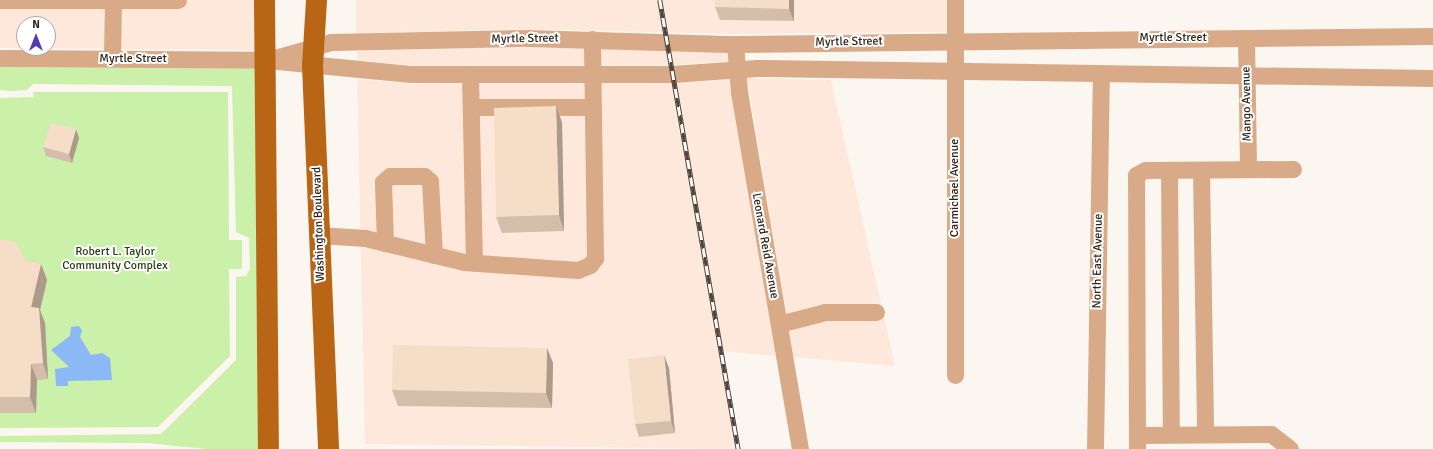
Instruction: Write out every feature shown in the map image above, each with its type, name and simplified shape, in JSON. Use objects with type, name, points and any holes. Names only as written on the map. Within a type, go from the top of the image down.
[{"type":"main road","points":[[264,0],[267,60],[268,449]]},
{"type":"main road","name":"Washington Boulevard","points":[[316,0],[313,56],[328,449]]},
{"type":"street","points":[[1,0],[178,0]]},
{"type":"street","name":"Carmichael Avenue","points":[[955,0],[955,375]]},
{"type":"street","points":[[112,58],[113,1]]},
{"type":"street","name":"Myrtle Street","points":[[313,56],[331,42],[592,39],[735,44],[1433,36]]},
{"type":"street","name":"Mango Avenue","points":[[1246,38],[1248,170]]},
{"type":"street","points":[[319,235],[385,243],[474,263],[578,270],[590,265],[595,258],[592,39]]},
{"type":"street","name":"Leonard Reid Avenue","points":[[735,44],[739,70],[739,92],[800,449]]},
{"type":"street","name":"Myrtle Street","points":[[0,58],[267,60],[313,56],[410,74],[592,74],[739,70],[956,71],[1433,78]]},
{"type":"street","name":"North East Avenue","points":[[1096,449],[1101,73]]},
{"type":"street","points":[[470,74],[474,263]]},
{"type":"street","points":[[471,108],[592,107]]},
{"type":"street","points":[[1290,449],[1271,434],[1171,434],[1137,442],[1136,175],[1145,170],[1293,170]]},
{"type":"street","points":[[1169,170],[1171,434]]},
{"type":"street","points":[[1201,170],[1205,434]]},
{"type":"street","points":[[385,243],[383,182],[390,176],[424,176],[430,181],[434,255]]},
{"type":"street","points":[[779,324],[825,312],[876,312]]},
{"type":"shaded area","points":[[0,0],[256,0],[258,50],[56,48],[56,16],[16,16],[16,48],[0,48]]},
{"type":"shaded area","points":[[356,0],[947,0],[947,32],[734,34],[528,29],[356,33]]},
{"type":"shaded area","points":[[528,47],[728,52],[729,61],[672,65],[410,65],[357,60],[357,51]]},
{"type":"shaded area","points":[[747,78],[831,80],[895,366],[793,357]]},
{"type":"shaded area","points":[[357,79],[410,84],[672,83],[730,80],[776,356],[722,351],[734,449],[365,444]]},
{"type":"green space","points":[[0,67],[259,69],[260,449],[206,449],[147,443],[0,442],[0,436],[161,434],[236,360],[236,277],[246,276],[250,269],[249,238],[236,232],[232,86],[33,84],[27,90],[0,90]]},
{"type":"green space","name":"Robert L. Taylor Community Complex","points":[[33,92],[228,92],[229,240],[242,240],[242,269],[229,269],[230,356],[158,427],[0,428],[0,98],[34,97]]},
{"type":"water","points":[[79,326],[82,331],[80,337],[91,355],[102,353],[110,358],[112,380],[68,381],[68,386],[56,386],[55,369],[69,367],[51,350],[70,336],[71,327]]},
{"type":"building","points":[[715,0],[789,0],[789,9],[715,7]]},
{"type":"building","points":[[556,106],[559,215],[496,217],[494,108]]},
{"type":"building","points":[[51,123],[76,129],[69,154],[43,147]]},
{"type":"building","name":"Robert L. Taylor Community Complex","points":[[0,239],[15,242],[26,260],[41,264],[31,307],[39,308],[43,363],[31,364],[30,397],[0,397]]},
{"type":"building","points":[[393,345],[547,348],[546,393],[392,390]]},
{"type":"building","points":[[664,355],[671,421],[635,424],[628,359]]},
{"type":"railway","points":[[660,0],[738,449]]}]
